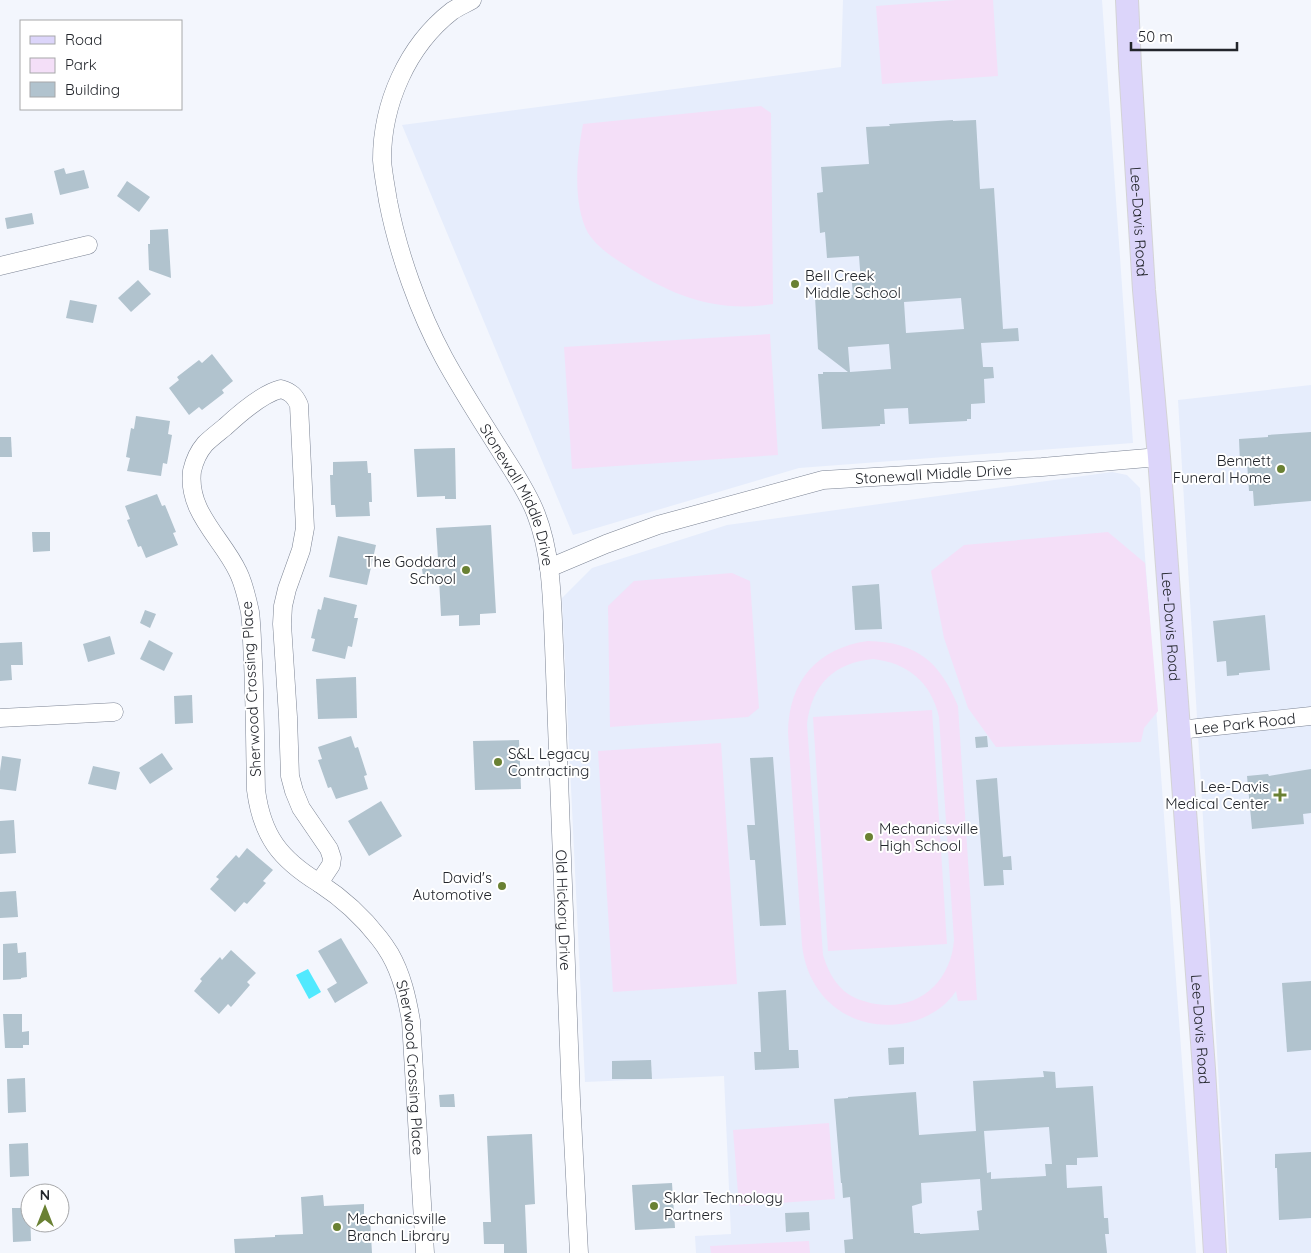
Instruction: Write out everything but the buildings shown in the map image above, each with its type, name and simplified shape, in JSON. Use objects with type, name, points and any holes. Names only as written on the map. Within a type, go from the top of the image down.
[{"type":"main road","name":"Lee-Davis Road","points":[[1127,0],[1144,290],[1159,457],[1215,1253]]},
{"type":"street","name":"Stonewall Middle Drive","points":[[472,0],[453,11],[434,27],[414,52],[401,74],[392,97],[384,135],[382,161],[385,187],[398,244],[427,321],[448,365],[528,497],[544,539],[549,568],[658,525],[823,480],[1002,470],[1159,457]]},
{"type":"street","points":[[0,266],[88,245]]},
{"type":"street","name":"Sherwood Crossing Place","points":[[319,883],[331,866],[332,858],[329,849],[301,808],[290,776],[282,624],[283,606],[287,588],[301,550],[305,528],[299,405],[295,396],[281,389],[272,391],[204,444],[193,466],[192,486],[196,504],[211,531],[228,553],[239,572],[246,593],[250,614],[256,790],[258,808],[264,826],[274,843],[287,859],[302,872],[319,883],[334,892],[370,927],[390,953],[408,1001],[411,1021],[425,1253]]},
{"type":"street","name":"Old Hickory Drive","points":[[549,568],[554,645],[571,1100],[579,1253]]},
{"type":"street","points":[[0,718],[114,712]]},
{"type":"street","name":"Lee Park Road","points":[[1178,730],[1311,716]]},
{"type":"shaded area","name":"Bell Creek Middle School","points":[[843,0],[1102,0],[1133,443],[799,468],[573,535],[402,125],[841,67]]},
{"type":"shaded area","points":[[1311,385],[1311,1253],[1229,1253],[1178,400]]},
{"type":"shaded area","name":"Mechanicsville High School","points":[[1112,472],[1127,475],[1140,488],[1196,1253],[696,1253],[695,1236],[731,1234],[724,1076],[585,1082],[562,598],[592,568],[727,525]]},
{"type":"green space","points":[[956,0],[993,0],[998,76],[882,84],[876,6]]},
{"type":"green space","points":[[761,106],[771,113],[773,304],[732,306],[695,300],[660,285],[620,262],[596,243],[588,233],[580,208],[577,179],[583,124]]},
{"type":"green space","points":[[770,334],[778,455],[572,469],[564,347]]},
{"type":"green space","points":[[1108,532],[1145,563],[1158,711],[1144,728],[1141,742],[996,747],[968,708],[944,638],[931,571],[964,545]]},
{"type":"green space","points":[[732,573],[750,581],[759,708],[748,717],[610,727],[608,606],[634,581]]},
{"type":"green space","points":[[868,641],[885,642],[913,650],[935,666],[958,706],[977,1000],[958,1001],[956,991],[941,1008],[921,1019],[906,1023],[886,1025],[868,1023],[851,1017],[836,1008],[823,996],[813,981],[806,964],[802,945],[788,732],[790,714],[800,683],[809,670],[834,651]],"holes":[[[873,659],[886,661],[907,670],[924,684],[939,717],[954,940],[952,955],[939,981],[918,998],[905,1003],[891,1005],[867,1002],[855,998],[844,991],[831,974],[823,955],[807,724],[814,698],[827,678],[847,665],[859,661]]]},
{"type":"green space","points":[[932,710],[947,944],[828,951],[813,717]]},
{"type":"green space","points":[[721,743],[737,984],[613,992],[598,751]]},
{"type":"green space","points":[[829,1123],[835,1199],[739,1206],[733,1130]]},
{"type":"green space","points":[[809,1241],[810,1253],[711,1253],[710,1246]]},
{"type":"water","points":[[308,969],[321,992],[309,999],[296,975]]},
{"type":"place","name":"Bell Creek Middle School","points":[[795,284]]},
{"type":"place","name":"Bennett Funeral Home","points":[[1281,469]]},
{"type":"place","name":"The Goddard School","points":[[466,570]]},
{"type":"place","name":"S&L Legacy Contracting","points":[[498,762]]},
{"type":"place","name":"Lee-Davis Medical Center","points":[[1280,795]]},
{"type":"place","name":"Mechanicsville High School","points":[[869,837]]},
{"type":"place","name":"David's Automotive","points":[[502,886]]},
{"type":"place","name":"Sklar Technology Partners","points":[[654,1206]]},
{"type":"place","name":"Mechanicsville Branch Library","points":[[337,1227]]}]
